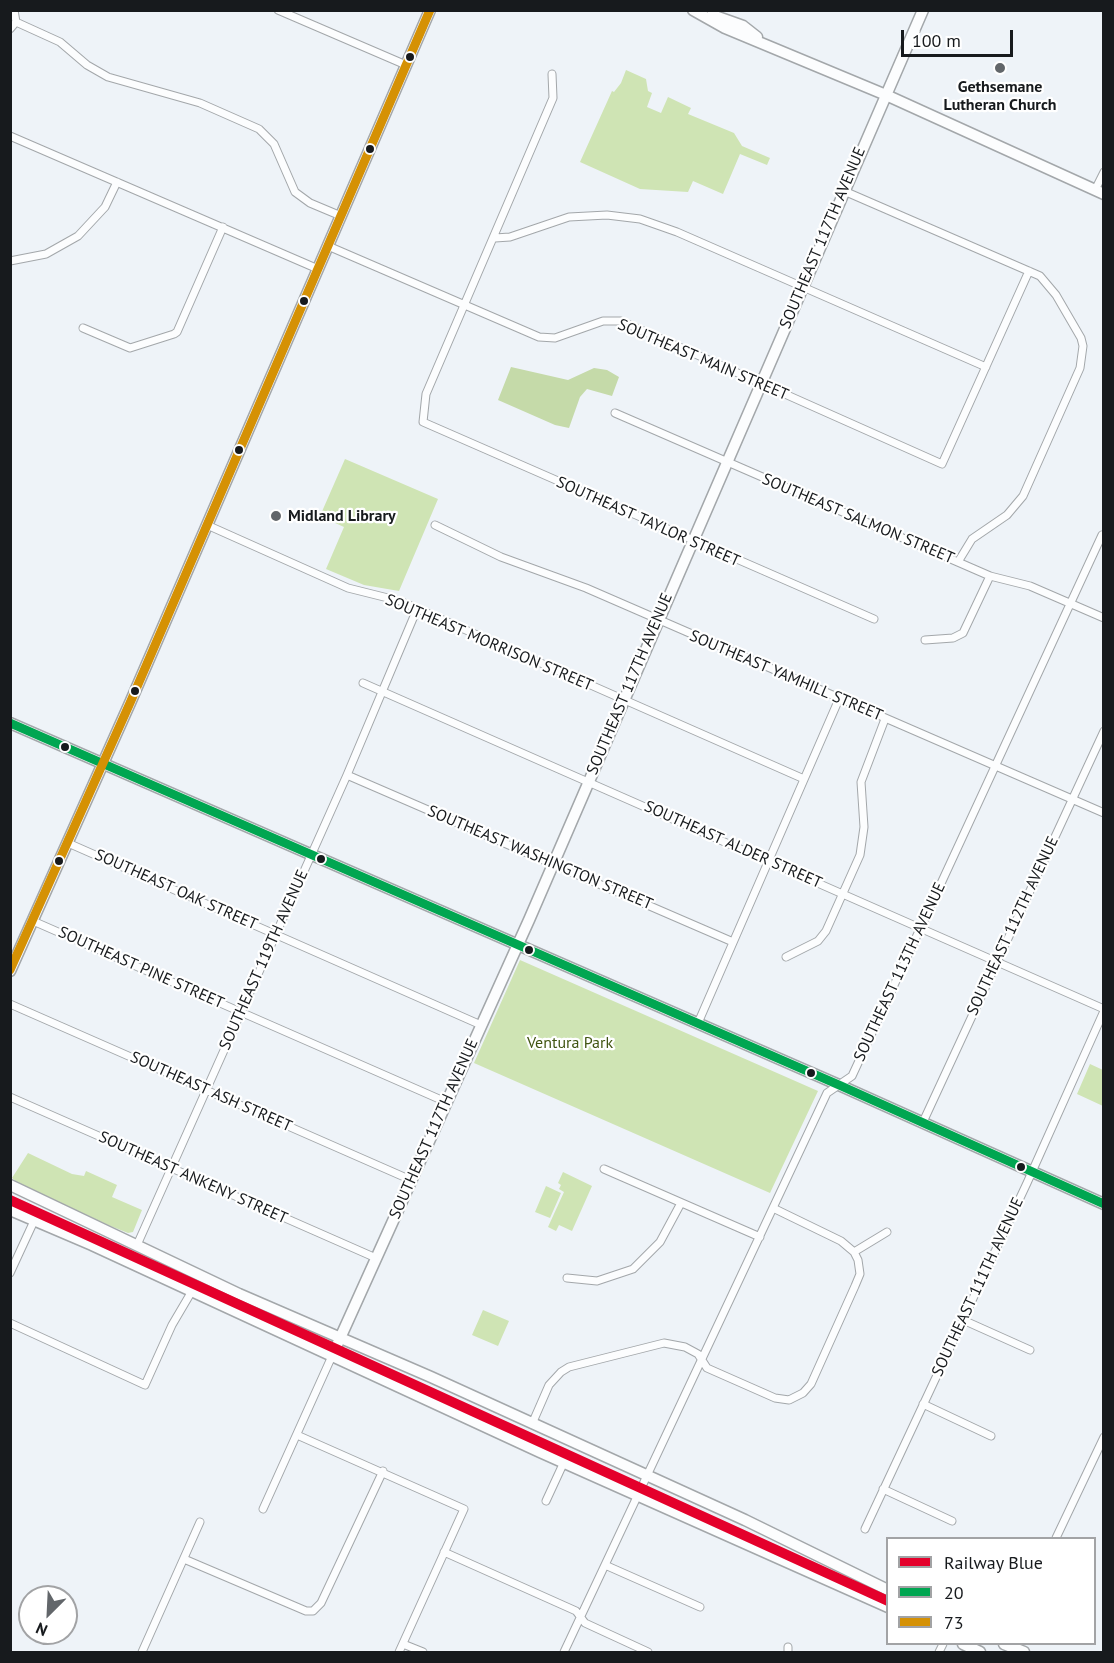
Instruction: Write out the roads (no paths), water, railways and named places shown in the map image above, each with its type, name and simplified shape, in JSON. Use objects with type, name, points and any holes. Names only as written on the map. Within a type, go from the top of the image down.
[{"type":"street","points":[[14,10],[16,22]]},
{"type":"street","points":[[278,10],[406,66]]},
{"type":"street","points":[[10,971],[104,764],[430,10]]},
{"type":"street","points":[[694,10],[743,26],[765,42],[1099,192],[1104,172]]},
{"type":"street","name":"SOUTHEAST 117TH AVENUE","points":[[332,1356],[518,945],[923,10]]},
{"type":"street","points":[[10,29],[16,22]]},
{"type":"street","points":[[16,22],[60,42],[87,65],[108,77],[200,103],[259,129],[274,144],[295,192],[310,203],[341,216]]},
{"type":"street","points":[[465,306],[553,98],[552,74]]},
{"type":"street","points":[[10,136],[318,269]]},
{"type":"street","points":[[10,261],[46,254],[78,236],[105,207],[117,182]]},
{"type":"street","points":[[844,191],[1040,276],[1048,284],[1081,338],[1083,346],[1080,368],[1023,496],[1007,516],[972,539],[958,562]]},
{"type":"street","points":[[495,238],[510,237],[569,217],[624,216],[670,229],[986,367],[1029,271]]},
{"type":"street","points":[[83,328],[130,348],[140,347],[177,332],[223,227]]},
{"type":"street","name":"SOUTHEAST MAIN STREET","points":[[328,246],[539,337],[555,338],[603,321],[621,321],[942,464],[986,367]]},
{"type":"street","name":"SOUTHEAST TAYLOR STREET","points":[[465,306],[426,394],[423,422],[692,542],[874,619]]},
{"type":"street","name":"SOUTHEAST SALMON STREET","points":[[615,413],[990,576],[1030,586],[1104,618]]},
{"type":"street","name":"SOUTHEAST MORRISON STREET","points":[[207,525],[348,588],[392,599],[417,609],[804,779]]},
{"type":"street","name":"SOUTHEAST YAMHILL STREET","points":[[435,525],[501,556],[549,572],[1104,813]]},
{"type":"street","name":"SOUTHEAST 113TH AVENUE","points":[[564,1653],[827,1093],[851,1077],[1102,535]]},
{"type":"street","points":[[925,640],[953,638],[963,633],[990,576]]},
{"type":"street","name":"SOUTHEAST 119TH AVENUE","points":[[137,1245],[347,775],[417,609]]},
{"type":"street","name":"SOUTHEAST ALDER STREET","points":[[363,683],[996,960],[1104,1010]]},
{"type":"street","points":[[698,1023],[839,699]]},
{"type":"street","points":[[786,957],[818,940],[831,921],[843,894],[863,841],[861,782],[885,719]]},
{"type":"street","points":[[10,723],[698,1023],[1104,1204]]},
{"type":"street","name":"SOUTHEAST 112TH AVENUE","points":[[923,1122],[996,960],[1104,731]]},
{"type":"street","name":"SOUTHEAST WASHINGTON STREET","points":[[347,775],[733,942]]},
{"type":"street","name":"SOUTHEAST OAK STREET","points":[[68,843],[481,1025]]},
{"type":"street","name":"SOUTHEAST PINE STREET","points":[[33,921],[446,1102]]},
{"type":"street","name":"SOUTHEAST ASH STREET","points":[[10,1004],[411,1180]]},
{"type":"street","name":"SOUTHEAST 111TH AVENUE","points":[[865,1529],[1032,1171],[1104,1010]]},
{"type":"street","name":"SOUTHEAST ANKENY STREET","points":[[10,1097],[376,1258]]},
{"type":"street","points":[[604,1169],[760,1237]]},
{"type":"street","points":[[10,1185],[239,1294],[340,1337],[745,1520],[886,1589]]},
{"type":"street","points":[[567,1278],[588,1281],[607,1279],[642,1263],[660,1242],[681,1203]]},
{"type":"street","points":[[532,1424],[549,1385],[568,1367],[664,1343],[685,1347],[699,1354],[708,1368],[774,1398],[789,1400],[797,1397],[811,1384],[860,1274],[854,1252],[841,1241],[773,1208]]},
{"type":"street","points":[[10,1210],[886,1606]]},
{"type":"street","points":[[10,1273],[34,1221]]},
{"type":"street","points":[[854,1252],[887,1232]]},
{"type":"street","points":[[10,1323],[145,1385],[172,1325],[192,1291]]},
{"type":"street","points":[[963,1320],[1030,1350]]},
{"type":"street","points":[[263,1509],[332,1356]]},
{"type":"street","points":[[923,1404],[991,1436]]},
{"type":"street","points":[[297,1435],[464,1509],[399,1653]]},
{"type":"street","points":[[1057,1537],[1104,1437]]},
{"type":"street","points":[[546,1501],[564,1462]]},
{"type":"street","points":[[184,1558],[306,1611],[312,1611],[321,1603],[383,1472]]},
{"type":"street","points":[[883,1489],[952,1521]]},
{"type":"street","points":[[142,1653],[200,1522]]},
{"type":"street","points":[[444,1552],[576,1611],[585,1623],[648,1653]]},
{"type":"street","points":[[605,1565],[700,1607]]},
{"type":"street","points":[[403,1644],[423,1653]]},
{"type":"street","points":[[965,1645],[980,1653]]},
{"type":"street","points":[[1006,1645],[1024,1653]]},
{"type":"rail line","name":"Blue","points":[[10,1200],[886,1600]]},
{"type":"place","name":"Gethsemane Lutheran Church","points":[[1000,68]]},
{"type":"place","name":"Midland Library","points":[[276,516]]},
{"type":"park label","name":"Ventura Park","points":[[570,1043]]}]
